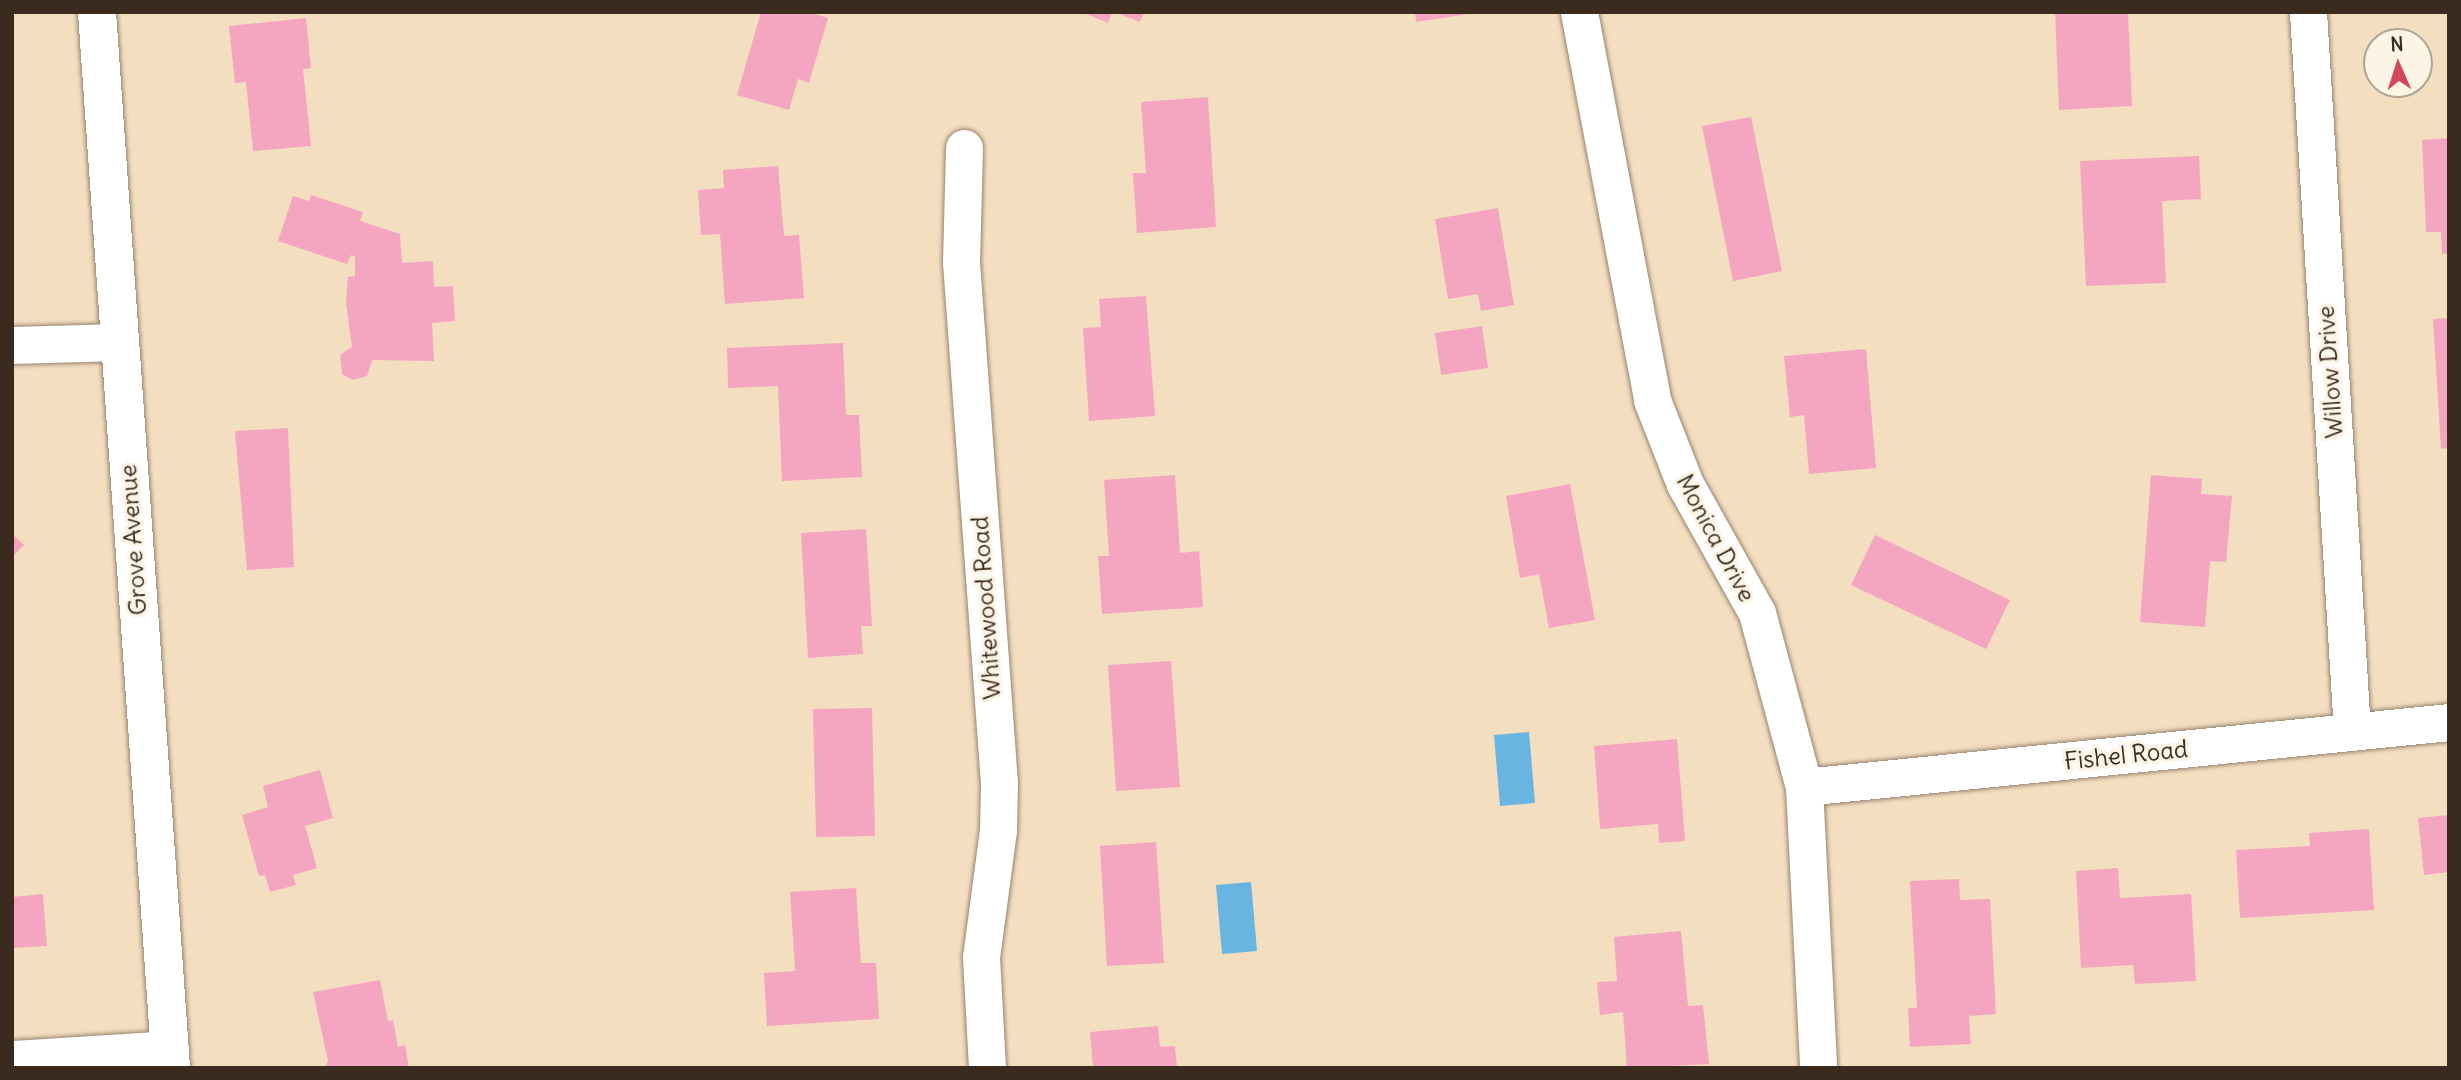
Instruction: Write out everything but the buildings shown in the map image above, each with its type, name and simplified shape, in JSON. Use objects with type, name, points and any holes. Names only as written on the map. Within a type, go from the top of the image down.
[{"type":"street","name":"Grove Avenue","points":[[97,12],[170,1058]]},
{"type":"street","name":"Monica Drive","points":[[1579,12],[1652,400],[1685,484],[1756,613],[1804,787],[1818,1068]]},
{"type":"street","name":"Willow Drive","points":[[2308,12],[2352,732]]},
{"type":"street","name":"Whitewood Road","points":[[964,148],[961,262],[999,783],[998,830],[981,957],[988,1068]]},
{"type":"street","points":[[12,345],[118,342]]},
{"type":"street","name":"Fishel Road","points":[[1804,787],[2449,722]]},
{"type":"street","points":[[12,1059],[170,1058]]},
{"type":"water","points":[[1529,732],[1535,803],[1500,806],[1494,735]]},
{"type":"water","points":[[1251,882],[1257,951],[1222,954],[1216,885]]}]
